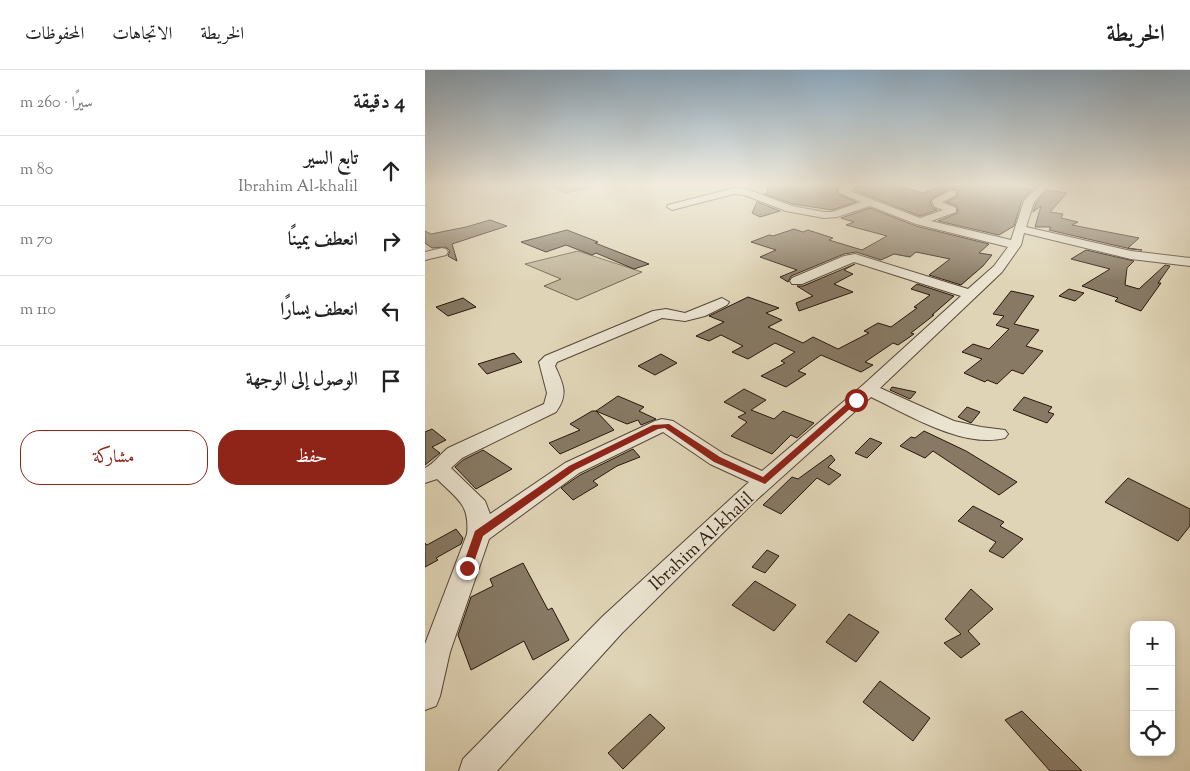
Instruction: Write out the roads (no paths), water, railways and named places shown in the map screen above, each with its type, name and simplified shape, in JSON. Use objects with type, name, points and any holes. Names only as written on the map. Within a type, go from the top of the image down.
[{"type":"street","points":[[906,217],[920,222],[1131,255],[1190,262]]},
{"type":"street","points":[[920,222],[934,217]]},
{"type":"street","name":"Ibrahim Al-khalil","points":[[475,771],[612,625],[765,481],[869,389],[997,269],[1018,237],[1024,217]]},
{"type":"street","points":[[425,256],[442,252]]},
{"type":"street","points":[[797,281],[848,259],[855,258],[970,294]]},
{"type":"street","points":[[425,696],[436,652],[479,534],[480,519],[477,507],[433,473],[455,453],[550,408],[555,403],[556,396],[547,366],[551,359],[658,314],[667,313],[687,317],[722,302]]},
{"type":"street","points":[[869,389],[929,417],[966,431],[981,435],[998,434]]},
{"type":"street","points":[[479,534],[572,468],[662,425],[666,425],[717,460],[765,481]]}]
